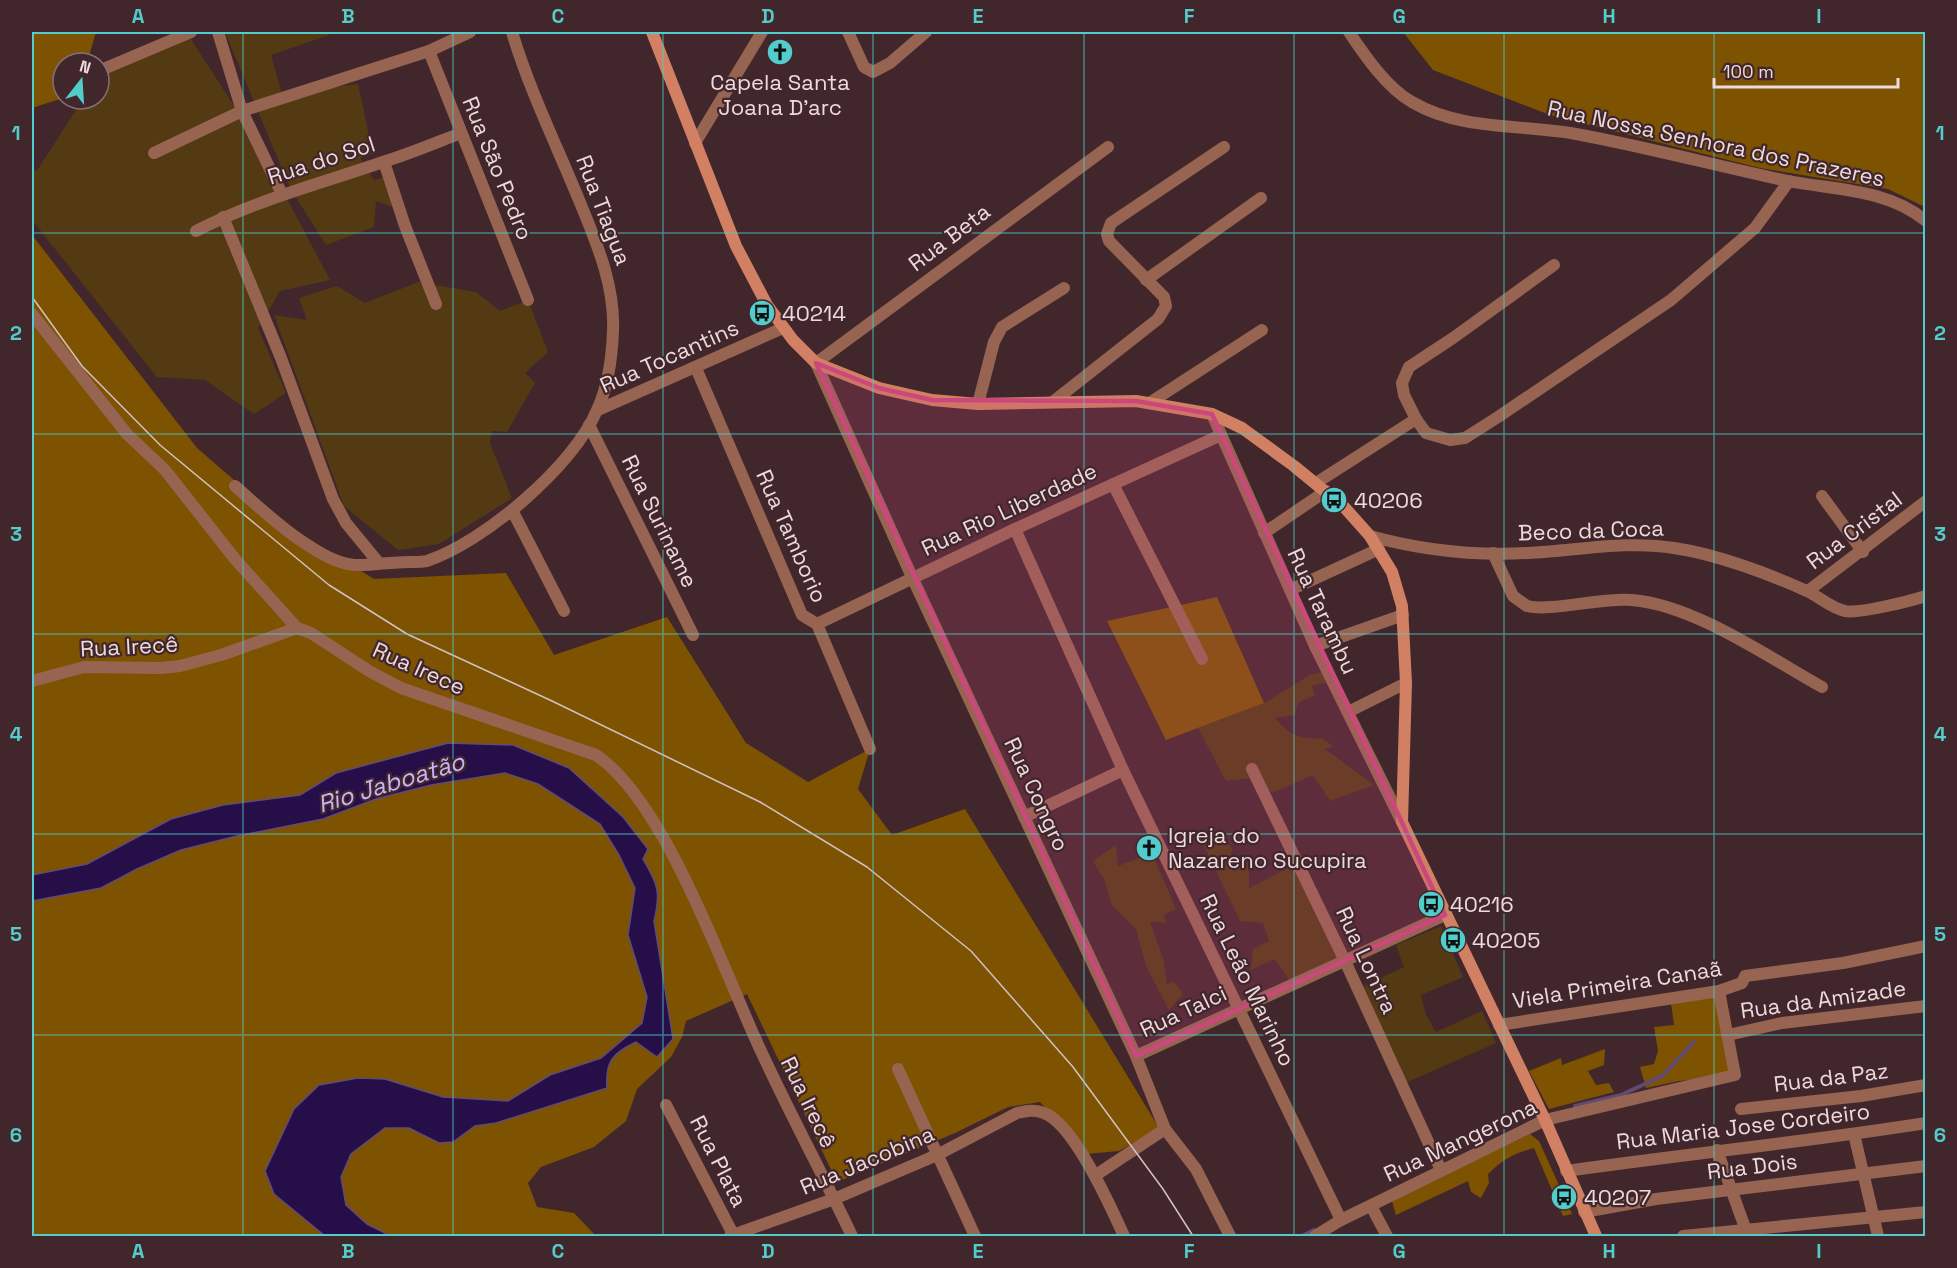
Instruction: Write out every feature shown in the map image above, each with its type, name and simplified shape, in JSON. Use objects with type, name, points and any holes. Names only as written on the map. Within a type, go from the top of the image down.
[{"type":"main road","points":[[652,32],[736,246],[767,305],[783,328],[816,363],[879,388],[932,400],[978,404],[1054,400],[1151,402],[1212,414],[1256,436],[1326,491],[1370,536],[1392,572],[1403,615],[1406,682],[1402,822],[1545,1120],[1596,1236]]},
{"type":"street","points":[[111,66],[191,32]]},
{"type":"street","points":[[218,32],[242,111],[282,194]]},
{"type":"street","points":[[154,153],[242,111],[429,51],[470,32]]},
{"type":"street","name":"Rua Tiagua","points":[[512,32],[528,77],[602,257],[611,290],[614,330],[610,362],[598,410]]},
{"type":"street","points":[[695,143],[762,32]]},
{"type":"street","points":[[848,32],[864,67],[873,72],[890,63],[926,32]]},
{"type":"street","name":"Rua Nossa Senhora dos Prazeres","points":[[1349,32],[1400,94],[1428,110],[1486,126],[1533,127],[1629,144],[1789,181],[1862,193],[1890,201],[1916,213],[1926,222]]},
{"type":"street","name":"Rua São Pedro","points":[[429,51],[528,300]]},
{"type":"street","name":"Rua do Sol","points":[[196,231],[223,217],[282,194],[384,162],[461,133]]},
{"type":"street","name":"Rua Beta","points":[[816,363],[1108,147]]},
{"type":"street","points":[[1054,400],[1158,319],[1166,306],[1164,297],[1109,241],[1107,229],[1111,223],[1224,147]]},
{"type":"street","points":[[384,162],[409,237],[436,304]]},
{"type":"street","points":[[1554,265],[1454,338],[1409,367],[1402,383],[1404,395],[1426,433],[1450,440],[1465,438],[1671,300],[1755,228],[1789,181]]},
{"type":"street","points":[[1146,280],[1261,198]]},
{"type":"street","points":[[223,217],[281,358],[333,499],[346,523],[378,562]]},
{"type":"street","points":[[978,404],[994,342],[1002,327],[1064,288]]},
{"type":"street","name":"Rua Irece","points":[[32,314],[127,435],[165,470],[235,559],[297,628],[310,633],[369,671],[401,688],[501,724],[583,749],[611,765],[627,783],[658,830],[703,917],[760,1050]]},
{"type":"street","name":"Rua Tocantins","points":[[235,486],[282,528],[336,560],[354,565],[378,562],[425,562],[451,550],[512,510],[542,484],[590,425],[598,410],[783,328]]},
{"type":"street","points":[[1151,402],[1262,330]]},
{"type":"street","name":"Rua Congro","points":[[816,363],[912,577],[1136,1056],[1165,1129],[1196,1169],[1230,1236]]},
{"type":"street","name":"Rua Tamborio","points":[[696,368],[802,615],[817,624],[870,748]]},
{"type":"street","name":"Rua Tarambu","points":[[1212,414],[1316,646],[1402,822]]},
{"type":"street","points":[[1316,483],[1416,419]]},
{"type":"street","name":"Rua Suriname","points":[[590,425],[693,635]]},
{"type":"street","name":"Rua Rio Liberdade","points":[[817,624],[912,577],[1221,435]]},
{"type":"street","points":[[1113,484],[1202,659]]},
{"type":"street","points":[[1264,533],[1326,491]]},
{"type":"street","points":[[1822,496],[1863,552]]},
{"type":"street","name":"Rua Cristal","points":[[1808,591],[1863,552],[1926,501]]},
{"type":"street","points":[[512,510],[564,611]]},
{"type":"street","name":"Rua Leão Marinho","points":[[1015,529],[1123,770],[1341,1220]]},
{"type":"street","name":"Beco da Coca","points":[[1370,536],[1399,544],[1493,554],[1642,546],[1674,548],[1708,556],[1808,591],[1845,611],[1900,603],[1926,596]]},
{"type":"street","points":[[1290,590],[1378,549]]},
{"type":"street","points":[[1493,554],[1513,596],[1527,606],[1633,600],[1672,609],[1725,631],[1822,687]]},
{"type":"street","points":[[1316,646],[1403,615]]},
{"type":"street","name":"Rua Irecê","points":[[32,681],[84,667],[161,668],[180,666],[221,655],[297,628]]},
{"type":"street","points":[[1348,712],[1406,682]]},
{"type":"street","name":"Rua Lontra","points":[[1252,769],[1345,961],[1441,1170]]},
{"type":"street","points":[[1024,817],[1123,770]]},
{"type":"street","name":"Rua Talci","points":[[1136,1056],[1445,915]]},
{"type":"street","name":"Viela Primeira Canaã","points":[[1499,1025],[1719,991],[1742,983],[1745,976],[1761,972],[1843,963],[1926,946]]},
{"type":"street","points":[[1719,991],[1728,1035]]},
{"type":"street","name":"Rua da Amizade","points":[[1728,1035],[1782,1023],[1926,1006]]},
{"type":"street","name":"Rua Mangerona","points":[[1315,1236],[1341,1220],[1545,1120],[1735,1075],[1728,1035]]},
{"type":"street","name":"Rua Irecê","points":[[760,1050],[852,1236]]},
{"type":"street","points":[[898,1069],[975,1236]]},
{"type":"street","name":"Rua da Paz","points":[[1741,1109],[1861,1096],[1926,1085]]},
{"type":"street","name":"Rua Plata","points":[[666,1105],[732,1236]]},
{"type":"street","name":"Rua Jacobina","points":[[732,1236],[834,1199],[937,1155],[1017,1113],[1031,1110],[1044,1112],[1054,1119],[1096,1175]]},
{"type":"street","name":"Rua Maria Jose Cordeiro","points":[[1566,1171],[1717,1149],[1753,1148],[1926,1123]]},
{"type":"street","points":[[1124,1236],[1096,1175],[1165,1129]]},
{"type":"street","points":[[1854,1134],[1876,1218],[1878,1236]]},
{"type":"street","points":[[1717,1149],[1748,1234]]},
{"type":"street","name":"Rua Dois","points":[[1584,1212],[1656,1199],[1926,1166]]},
{"type":"street","points":[[1371,1206],[1387,1236]]},
{"type":"street","points":[[1683,1236],[1748,1234],[1926,1212]]},
{"type":"highlighted area","points":[[816,363],[879,388],[932,400],[1136,401],[1212,414],[1445,915],[1136,1056]]},
{"type":"shaded area","points":[[32,32],[96,32],[90,51],[51,51],[51,102],[32,108]]},
{"type":"shaded area","points":[[225,32],[327,32],[329,35],[271,55],[282,94],[358,84],[373,154],[360,158],[374,180],[389,176],[392,207],[376,201],[374,227],[326,245],[290,188]]},
{"type":"shaded area","points":[[1403,32],[1925,32],[1925,207],[1888,189],[1760,168],[1550,115],[1433,70]]},
{"type":"shaded area","points":[[187,33],[256,140],[330,280],[280,291],[258,328],[286,393],[254,414],[205,380],[157,377],[32,220],[32,172],[38,169],[75,111],[111,111],[111,70]]},
{"type":"shaded area","points":[[32,235],[197,448],[285,524],[374,579],[506,573],[554,655],[667,617],[746,743],[808,782],[870,749],[858,789],[892,835],[965,809],[1159,1128],[1119,1151],[1086,1154],[1040,1102],[1008,1107],[955,1133],[837,1182],[747,994],[686,1021],[682,1037],[671,1057],[637,1089],[626,1121],[594,1147],[541,1167],[528,1183],[537,1207],[574,1213],[596,1236],[391,1236],[367,1224],[346,1205],[341,1177],[350,1154],[385,1128],[409,1128],[439,1143],[453,1142],[475,1126],[496,1123],[607,1088],[607,1071],[612,1059],[621,1050],[636,1042],[656,1057],[673,1039],[641,978],[647,998],[642,1023],[601,1058],[550,1075],[508,1101],[443,1097],[385,1079],[358,1078],[294,1109],[265,1171],[274,1194],[325,1236],[32,1236]],"holes":[[[508,745],[528,781],[505,773],[431,785],[376,799],[323,819]]]},
{"type":"shaded area","points":[[418,282],[476,292],[500,311],[528,300],[548,352],[525,373],[535,383],[507,432],[492,431],[490,443],[512,498],[439,544],[398,550],[344,506],[274,315],[307,320],[299,298],[337,286],[365,303]]},
{"type":"shaded area","points":[[1217,597],[1264,703],[1166,740],[1107,621]]},
{"type":"shaded area","points":[[1321,672],[1328,682],[1312,686],[1315,695],[1298,703],[1295,715],[1275,718],[1285,729],[1296,735],[1322,738],[1333,746],[1325,749],[1374,785],[1330,801],[1313,775],[1272,793],[1259,777],[1226,781],[1198,728],[1268,701],[1310,675]]},
{"type":"shaded area","points":[[1224,839],[1232,849],[1229,867],[1249,862],[1249,888],[1294,865],[1339,957],[1291,982],[1274,959],[1251,970],[1253,949],[1269,941],[1263,923],[1240,921],[1204,846]]},
{"type":"shaded area","points":[[1116,845],[1118,866],[1152,853],[1176,909],[1164,915],[1166,923],[1150,922],[1163,958],[1167,984],[1174,982],[1183,994],[1169,1010],[1146,966],[1136,929],[1111,904],[1105,881],[1093,861]]},
{"type":"shaded area","points":[[1441,926],[1463,977],[1421,995],[1426,1015],[1436,1032],[1482,1011],[1496,1043],[1403,1084],[1362,987],[1404,967],[1396,945]]},
{"type":"shaded area","points":[[1715,995],[1735,1075],[1679,1081],[1646,1088],[1640,1067],[1654,1064],[1658,1051],[1654,1027],[1674,1025],[1671,1003]]},
{"type":"shaded area","points":[[1605,1049],[1604,1065],[1588,1071],[1596,1085],[1609,1083],[1614,1092],[1549,1109],[1529,1071],[1561,1058],[1562,1065]]},
{"type":"shaded area","points":[[1530,1134],[1539,1141],[1572,1214],[1563,1216],[1534,1148],[1514,1155],[1493,1169],[1488,1174],[1489,1183],[1481,1198],[1471,1192],[1468,1181],[1396,1215],[1392,1201]]},
{"type":"water","name":"Rio Jaboatão","points":[[448,743],[513,745],[569,768],[623,817],[648,849],[643,859],[657,888],[654,921],[673,1039],[657,1057],[636,1042],[621,1050],[609,1064],[607,1088],[496,1123],[475,1126],[453,1142],[439,1143],[409,1128],[385,1128],[351,1154],[341,1177],[346,1205],[367,1224],[391,1236],[325,1236],[274,1194],[265,1171],[294,1109],[319,1085],[358,1078],[385,1079],[443,1097],[508,1101],[550,1075],[601,1058],[642,1023],[647,997],[628,935],[635,888],[600,824],[538,784],[505,773],[431,785],[376,799],[323,819],[181,850],[101,888],[32,901],[32,875],[87,864],[171,819],[223,805],[300,795],[336,773]]},
{"type":"waterway","points":[[1575,1106],[1621,1095],[1662,1076],[1694,1042]]},
{"type":"waterway","points":[[1302,1236],[1314,1230]]},
{"type":"tram line","points":[[32,297],[82,366],[160,445],[329,585],[407,634],[552,701],[760,802],[867,867],[971,951],[1073,1067],[1163,1189],[1193,1236]]},
{"type":"place","name":"Capela Santa Joana D'arc","points":[[780,52]]},
{"type":"place","name":"40214","points":[[762,313]]},
{"type":"place","name":"40206","points":[[1334,500]]},
{"type":"place","name":"Igreja do Nazareno Sucupira","points":[[1149,848]]},
{"type":"place","name":"40216","points":[[1431,904]]},
{"type":"place","name":"40205","points":[[1453,940]]},
{"type":"place","name":"40207","points":[[1564,1197]]}]
